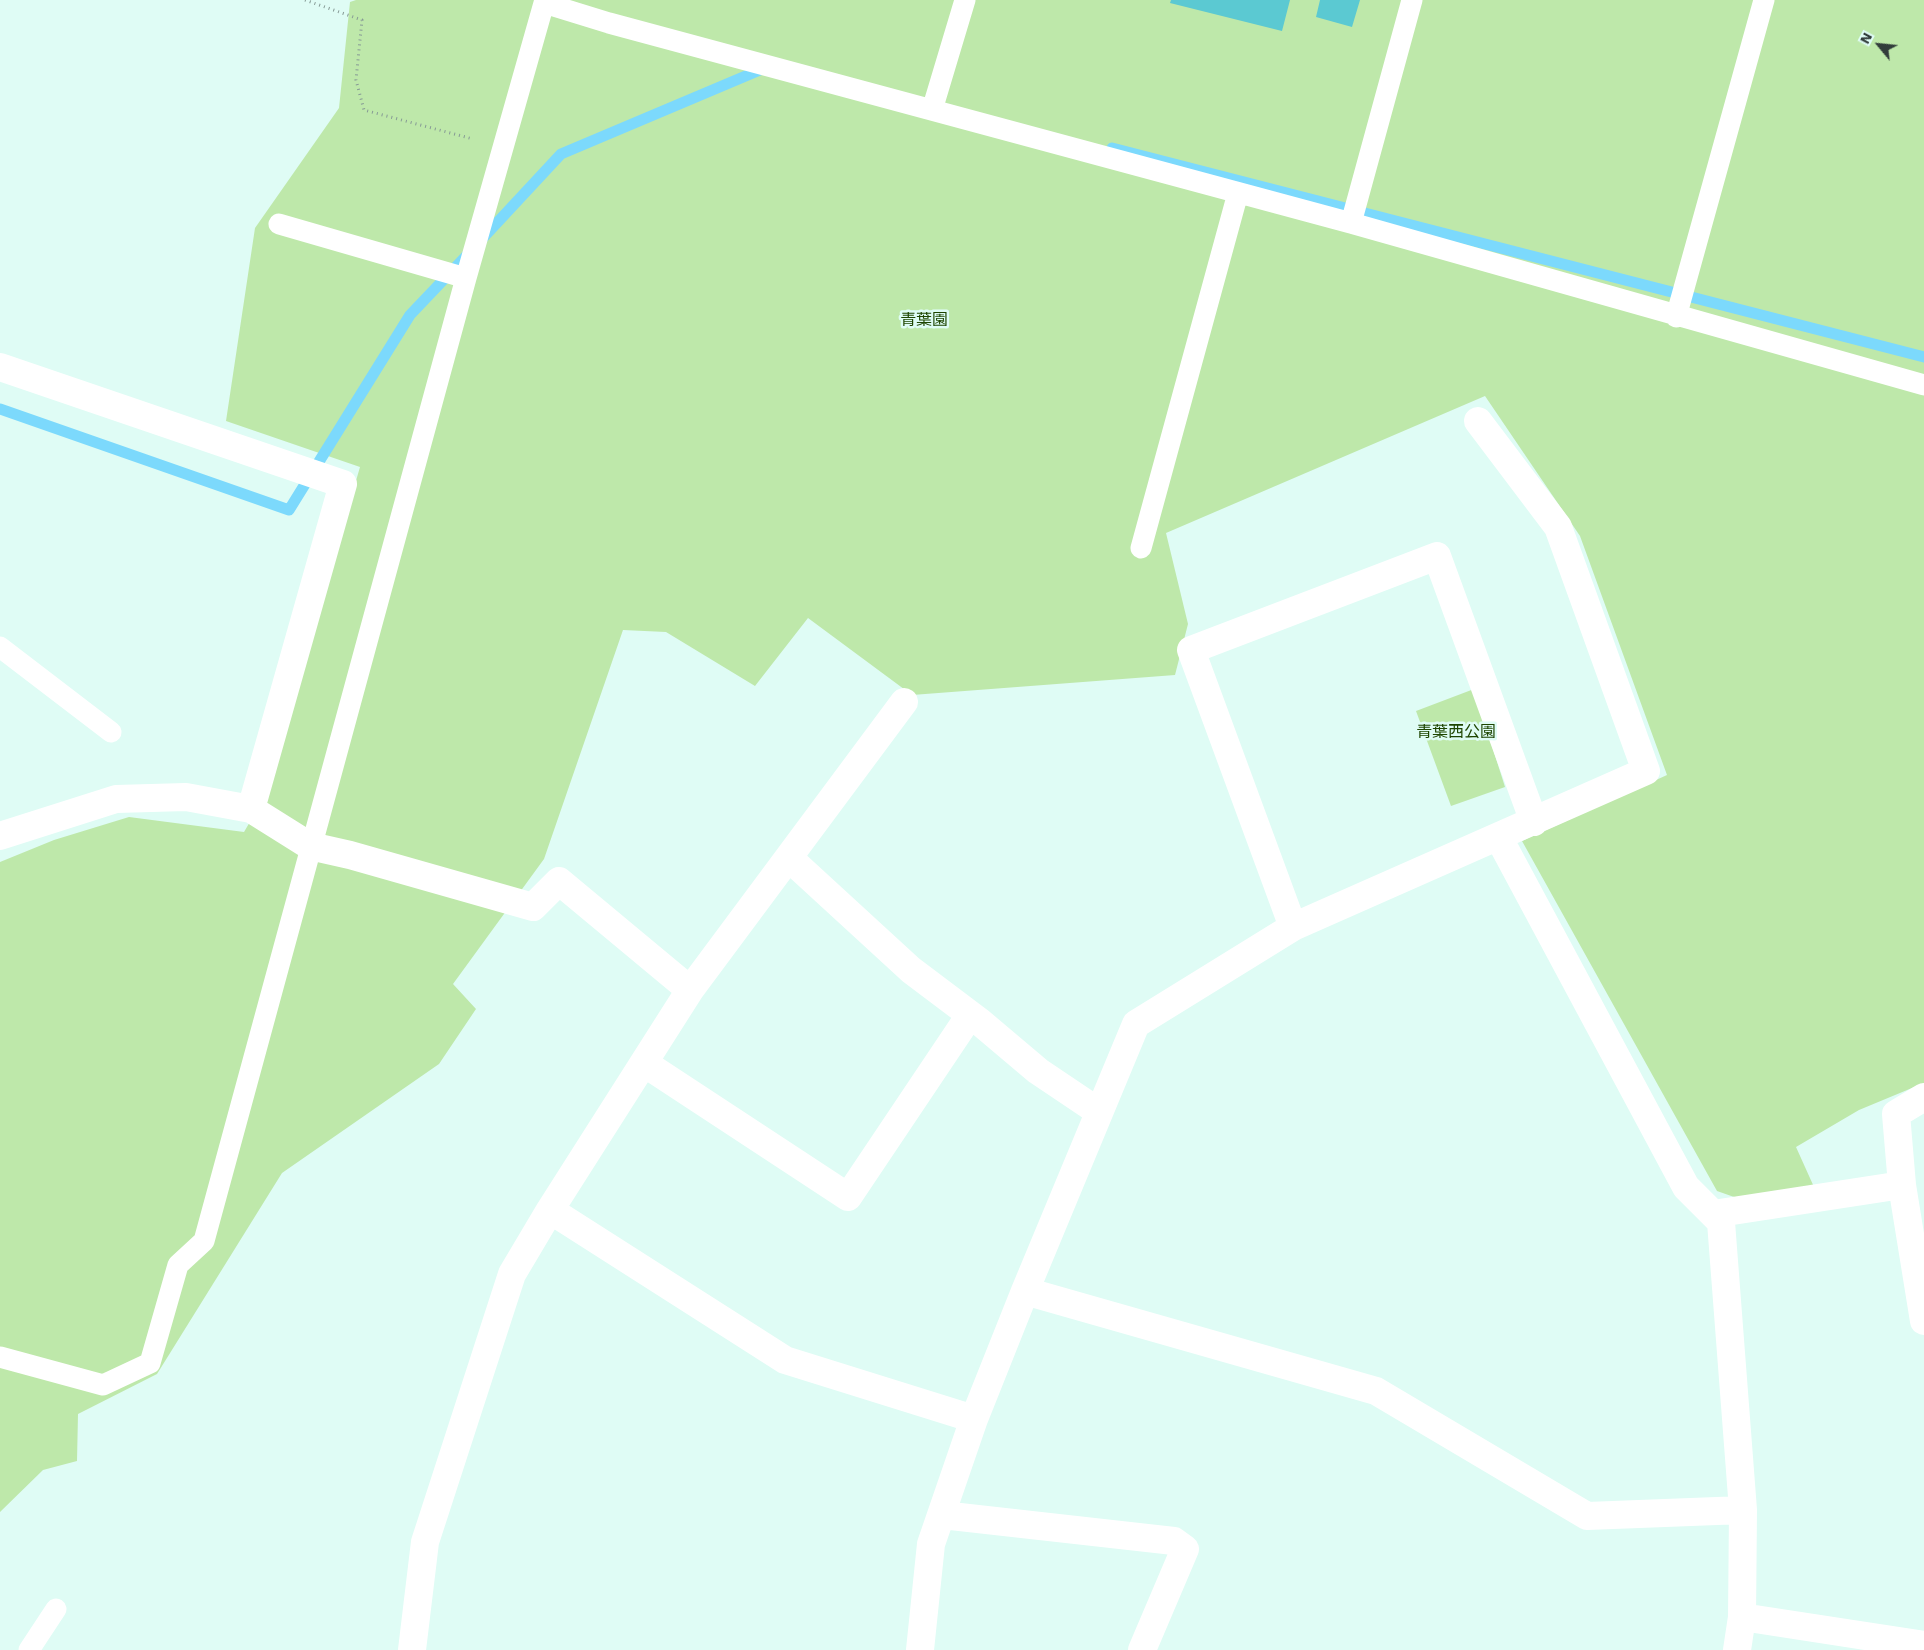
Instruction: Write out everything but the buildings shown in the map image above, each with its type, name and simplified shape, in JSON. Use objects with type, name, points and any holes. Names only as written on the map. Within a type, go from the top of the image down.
[{"type":"street","points":[[0,367],[343,484],[250,809]]},
{"type":"street","points":[[920,1650],[931,1544],[974,1419],[1136,1024],[1293,927],[1499,838],[1646,771],[1558,527],[1478,421]]},
{"type":"street","points":[[1293,927],[1191,650],[1437,556],[1534,822]]},
{"type":"street","points":[[412,1650],[425,1542],[512,1274],[550,1210],[690,990],[904,702]]},
{"type":"street","points":[[0,836],[116,799],[186,797],[250,809],[310,846],[350,855],[533,907],[559,881],[690,990]]},
{"type":"street","points":[[1499,838],[1686,1187],[1722,1222],[1743,1510],[1742,1618],[1737,1650]]},
{"type":"street","points":[[789,858],[911,970],[970,1014],[1038,1071],[1099,1112]]},
{"type":"street","points":[[644,1063],[848,1197],[970,1014]]},
{"type":"street","points":[[1924,1097],[1896,1114],[1902,1185],[1924,1322]]},
{"type":"street","points":[[1713,1214],[1902,1185]]},
{"type":"street","points":[[550,1210],[785,1360],[974,1419]]},
{"type":"street","points":[[1025,1291],[1376,1391],[1587,1516],[1743,1510]]},
{"type":"street","points":[[942,1515],[1174,1541],[1180,1545],[1185,1549],[1142,1650]]},
{"type":"street","points":[[1742,1618],[1924,1645]]},
{"type":"lane","points":[[932,110],[965,0]]},
{"type":"lane","points":[[1351,223],[1412,0]]},
{"type":"lane","points":[[1676,316],[1764,0]]},
{"type":"lane","points":[[0,1357],[102,1385],[150,1363],[178,1265],[204,1241],[466,278],[545,1],[609,23],[1351,223],[1924,385]]},
{"type":"lane","points":[[1141,548],[1238,194]]},
{"type":"lane","points":[[278,224],[466,278]]},
{"type":"lane","points":[[0,648],[111,732]]},
{"type":"lane","points":[[29,1650],[56,1609]]},
{"type":"path","points":[[305,0],[362,20],[356,80],[364,110],[504,147]]},
{"type":"green space","name":"青葉園","points":[[356,0],[1924,0],[1924,1083],[1859,1110],[1796,1147],[1814,1187],[1737,1198],[1717,1191],[1522,841],[1667,775],[1580,536],[1485,396],[1166,533],[1188,624],[1175,675],[912,695],[808,618],[755,686],[666,632],[623,630],[544,859],[453,984],[476,1009],[439,1064],[282,1173],[157,1374],[78,1414],[77,1461],[43,1470],[0,1512],[0,862],[54,840],[129,817],[244,832],[264,798],[360,467],[226,421],[255,228],[339,108],[350,2]]},
{"type":"green space","name":"青葉西公園","points":[[1474,689],[1505,787],[1451,806],[1416,711]]},
{"type":"waterway","points":[[481,240],[561,154],[767,67]]},
{"type":"waterway","points":[[1112,148],[1924,357]]},
{"type":"waterway","points":[[0,409],[289,510],[410,315],[470,252]]}]
